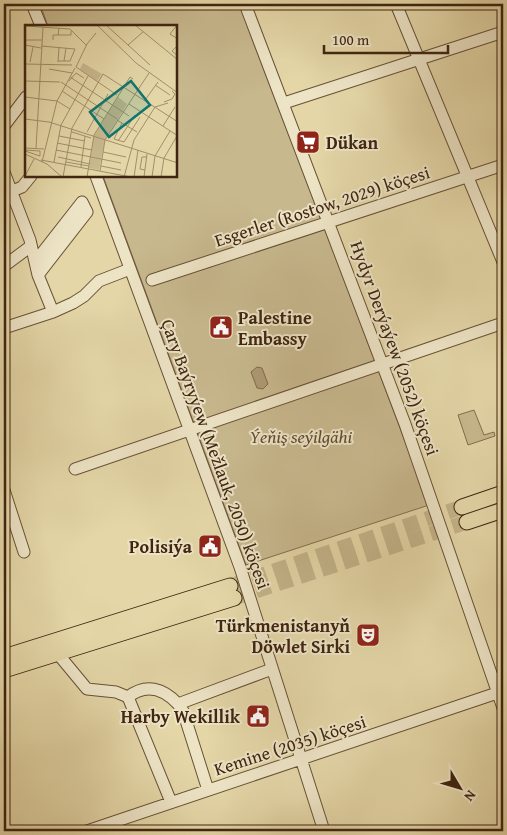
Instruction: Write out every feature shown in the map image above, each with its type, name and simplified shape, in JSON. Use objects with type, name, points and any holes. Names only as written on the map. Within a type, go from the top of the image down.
[{"type":"main road","points":[[462,507],[503,493]]},
{"type":"main road","points":[[467,522],[503,510]]},
{"type":"main road","points":[[4,656],[232,592],[58,654],[4,670]]},
{"type":"street","points":[[32,4],[40,25]]},
{"type":"street","name":"Hydyr Derýaýew (2052) köçesi","points":[[245,4],[382,364],[501,692],[503,708]]},
{"type":"street","points":[[396,4],[503,262]]},
{"type":"street","points":[[284,103],[503,32]]},
{"type":"street","points":[[4,126],[25,98]]},
{"type":"street","name":"Esgerler (Rostow, 2029) köçesi","points":[[152,280],[503,166]]},
{"type":"street","points":[[4,172],[7,193],[31,246],[38,276],[53,312]]},
{"type":"street","points":[[7,193],[22,187],[29,178]]},
{"type":"street","name":"Çary Baýryýew (Mežlauk, 2050) köçesi","points":[[97,178],[240,567],[324,831]]},
{"type":"street","points":[[35,262],[82,202],[87,212],[38,276]]},
{"type":"street","points":[[4,266],[31,246]]},
{"type":"street","points":[[4,328],[53,312],[80,299],[99,281],[130,269]]},
{"type":"street","points":[[75,469],[503,323]]},
{"type":"street","points":[[4,491],[24,552]]},
{"type":"street","points":[[58,654],[87,689],[116,692],[128,697],[172,802]]},
{"type":"street","points":[[178,704],[272,669]]},
{"type":"street","points":[[128,697],[141,689],[154,688],[164,691],[178,704],[183,711],[208,790]]},
{"type":"street","name":"Kemine (2035) köçesi","points":[[87,831],[112,827],[172,802],[501,692]]},
{"type":"green space","name":"Ýeňiş seýilgähi","points":[[40,4],[240,4],[429,505],[246,565],[104,178],[178,178],[178,25],[48,25]]},
{"type":"green space","points":[[474,410],[484,435],[494,432],[495,436],[468,445],[458,415]]},
{"type":"shaded area","points":[[257,367],[262,368],[268,384],[263,389],[257,388],[251,372]]},
{"type":"tunnel","points":[[230,586],[462,507]]},
{"type":"tunnel","points":[[234,598],[467,522]]},
{"type":"place","name":"Dükan","points":[[308,142]]},
{"type":"place","name":"Palestine Embassy","points":[[221,327]]},
{"type":"place","name":"Polisiýa","points":[[210,546]]},
{"type":"place","name":"Türkmenistanyň Döwlet Sirki","points":[[368,635]]},
{"type":"place","name":"Harby Wekillik","points":[[258,716]]}]
